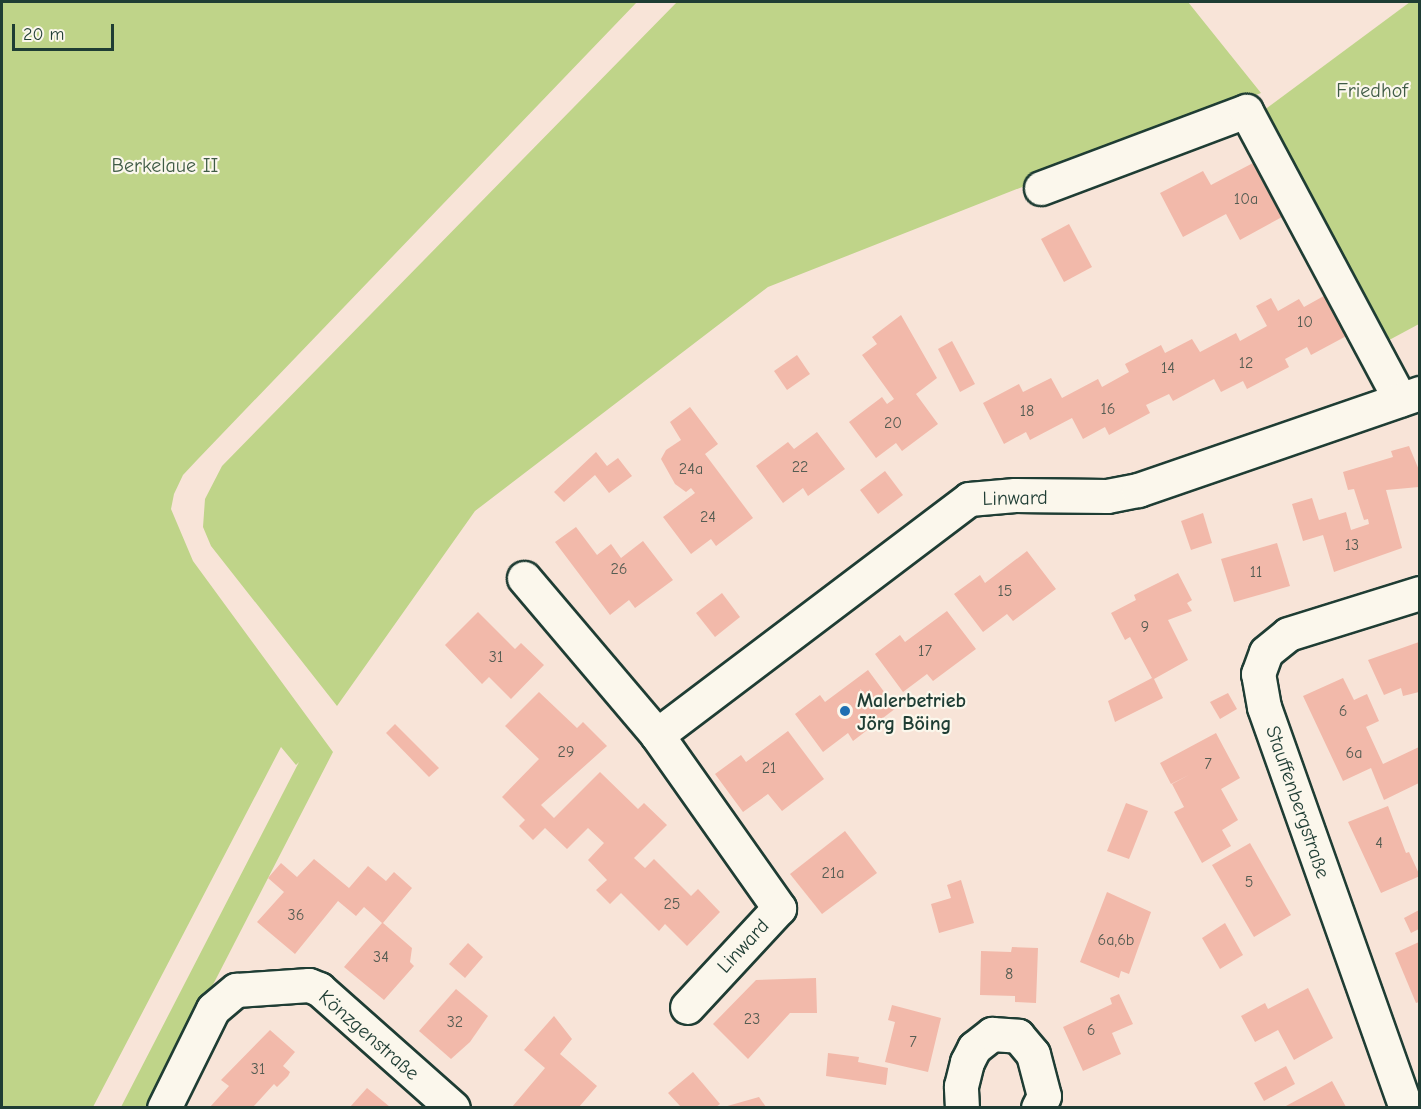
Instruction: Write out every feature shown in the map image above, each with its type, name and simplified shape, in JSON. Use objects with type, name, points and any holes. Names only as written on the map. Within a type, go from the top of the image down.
[{"type":"street","name":"Linward","points":[[657,735],[969,499],[1015,495],[1107,496],[1138,490],[1410,396],[1246,111],[1041,188]]},
{"type":"street","name":"Linward","points":[[524,578],[657,735],[779,908],[687,1007]]},
{"type":"street","name":"Stauffenbergstraße","points":[[1406,1107],[1264,707],[1258,674],[1266,652],[1288,634],[1419,593]]},
{"type":"street","name":"Könzgenstraße","points":[[164,1107],[213,1009],[236,990],[309,986],[319,989],[453,1107]]},
{"type":"street","points":[[962,1107],[961,1086],[967,1062],[974,1048],[992,1034],[1018,1036],[1033,1054],[1044,1096],[1038,1107]]},
{"type":"green space","name":"Berkelaue II","points":[[2,2],[637,2],[198,459],[183,475],[174,494],[171,509],[193,561],[333,752],[150,1107],[121,1107],[299,762],[296,765],[281,747],[93,1107],[2,1108]]},
{"type":"green space","points":[[677,2],[1188,2],[1261,93],[768,287],[475,511],[337,706],[211,546],[203,527],[205,499],[222,466]]},
{"type":"green space","name":"Friedhof","points":[[1410,2],[1419,2],[1419,324],[1378,346],[1256,116]]},
{"type":"building","points":[[1253,163],[1282,217],[1240,240],[1226,214],[1183,237],[1160,193],[1203,171],[1211,185]]},
{"type":"building","points":[[1069,224],[1092,267],[1064,282],[1041,239]]},
{"type":"building","points":[[1331,292],[1352,333],[1311,355],[1307,347],[1285,359],[1289,367],[1247,389],[1243,381],[1221,392],[1214,379],[1173,401],[1169,394],[1146,405],[1150,413],[1109,435],[1105,427],[1083,439],[1072,418],[1030,440],[1026,432],[1004,444],[983,403],[1019,384],[1023,392],[1051,378],[1062,398],[1098,379],[1102,387],[1129,372],[1125,364],[1161,345],[1165,353],[1192,339],[1200,352],[1236,333],[1240,341],[1267,326],[1256,306],[1271,298],[1278,311],[1299,299],[1304,307]]},
{"type":"building","points":[[901,315],[937,378],[916,394],[938,424],[902,451],[896,443],[876,458],[849,422],[882,397],[887,404],[894,399],[862,355],[877,344],[872,337]]},
{"type":"building","points":[[952,341],[975,384],[960,392],[938,349]]},
{"type":"building","points":[[797,355],[810,374],[787,390],[774,371]]},
{"type":"building","points":[[690,407],[718,444],[705,454],[753,518],[716,546],[711,539],[691,554],[663,517],[695,493],[691,488],[686,492],[675,484],[661,459],[666,450],[681,440],[670,422]]},
{"type":"building","points":[[817,432],[845,469],[808,496],[803,488],[783,503],[756,466],[788,442],[794,449]]},
{"type":"building","points":[[1409,446],[1419,470],[1419,487],[1386,490],[1402,548],[1334,572],[1323,535],[1303,541],[1292,504],[1312,498],[1319,520],[1346,512],[1351,530],[1369,524],[1368,519],[1364,520],[1354,489],[1348,490],[1343,472],[1393,457],[1391,451]]},
{"type":"building","points":[[596,452],[607,466],[618,458],[632,476],[609,493],[595,475],[564,502],[554,492]]},
{"type":"building","points":[[885,471],[903,495],[878,514],[860,490]]},
{"type":"building","points":[[1203,513],[1212,543],[1191,550],[1181,521]]},
{"type":"building","points":[[576,527],[597,555],[611,544],[621,558],[643,541],[673,580],[635,608],[629,600],[610,615],[555,542]]},
{"type":"building","points":[[1277,543],[1290,586],[1234,602],[1221,559]]},
{"type":"building","points":[[1027,551],[1056,589],[1013,621],[1007,614],[983,632],[954,594],[980,575],[985,583]]},
{"type":"building","points":[[1178,573],[1192,600],[1187,603],[1192,611],[1168,620],[1188,660],[1154,679],[1163,698],[1115,722],[1108,701],[1152,678],[1130,637],[1125,640],[1111,613],[1136,600],[1134,595]]},
{"type":"building","points":[[722,593],[740,617],[715,637],[696,613]]},
{"type":"building","points":[[947,611],[976,649],[933,681],[927,674],[903,692],[875,654],[900,635],[905,642]]},
{"type":"building","points":[[478,612],[515,649],[521,643],[544,665],[511,699],[489,677],[482,684],[445,645]]},
{"type":"building","points":[[1419,642],[1419,692],[1403,696],[1401,688],[1384,695],[1368,660]]},
{"type":"building","name":"Malerbetrieb Jörg Böing","points":[[868,670],[896,708],[853,741],[848,733],[823,752],[795,714],[820,695],[825,702]]},
{"type":"building","points":[[1343,678],[1354,700],[1367,694],[1379,721],[1366,727],[1383,764],[1419,747],[1419,783],[1384,800],[1371,768],[1343,781],[1303,696]]},
{"type":"building","points":[[539,692],[577,728],[583,722],[607,746],[541,805],[554,818],[600,772],[638,809],[644,803],[667,825],[634,858],[645,868],[654,859],[691,896],[698,889],[720,912],[687,946],[665,924],[659,931],[621,893],[610,904],[596,890],[607,880],[588,860],[604,843],[588,828],[567,849],[545,828],[533,840],[519,826],[525,820],[502,797],[539,759],[505,726]]},
{"type":"building","points":[[1228,693],[1237,709],[1220,719],[1210,702]]},
{"type":"building","points":[[395,724],[439,768],[429,777],[386,733]]},
{"type":"building","points":[[788,731],[824,779],[782,811],[768,794],[743,812],[715,774],[741,755],[746,762]]},
{"type":"building","points":[[1216,733],[1240,778],[1221,789],[1238,820],[1222,830],[1231,846],[1202,863],[1174,812],[1184,807],[1172,784],[1189,775],[1171,784],[1160,763]]},
{"type":"building","points":[[1126,803],[1148,811],[1129,859],[1107,851]]},
{"type":"building","points":[[1388,806],[1406,853],[1409,852],[1420,876],[1381,893],[1348,822]]},
{"type":"building","points":[[845,831],[877,873],[822,914],[790,874]]},
{"type":"building","points":[[1250,843],[1291,915],[1254,937],[1212,865]]},
{"type":"building","points":[[314,859],[349,888],[368,866],[386,881],[394,872],[412,888],[383,923],[412,948],[410,962],[414,966],[384,1000],[344,967],[382,923],[364,907],[356,916],[338,901],[295,954],[257,922],[284,892],[268,878],[281,863],[297,877]]},
{"type":"building","points":[[961,880],[974,923],[939,933],[931,904],[951,898],[947,885]]},
{"type":"building","points":[[1107,892],[1151,912],[1129,974],[1121,971],[1119,978],[1080,962]]},
{"type":"building","points":[[1419,910],[1419,929],[1411,933],[1404,918]]},
{"type":"building","points":[[1225,923],[1243,955],[1220,969],[1202,938]]},
{"type":"building","points":[[1419,942],[1419,1002],[1416,1003],[1395,953]]},
{"type":"building","points":[[468,943],[483,957],[465,978],[449,964]]},
{"type":"building","points":[[1012,947],[1038,948],[1036,1003],[1015,1002],[1015,996],[980,995],[981,951],[1011,952]]},
{"type":"building","points":[[816,978],[817,1013],[790,1013],[748,1059],[713,1024],[756,980]]},
{"type":"building","points":[[1308,988],[1333,1038],[1294,1060],[1278,1030],[1255,1042],[1241,1016],[1265,1003],[1268,1009]]},
{"type":"building","points":[[456,989],[488,1016],[470,1042],[451,1059],[419,1031]]},
{"type":"building","points":[[1119,994],[1133,1024],[1112,1033],[1121,1054],[1083,1071],[1063,1027],[1112,1004],[1110,998]]},
{"type":"building","points":[[892,1005],[941,1018],[928,1072],[885,1062],[895,1022],[888,1020]]},
{"type":"building","points":[[554,1016],[572,1039],[560,1054],[597,1086],[579,1107],[512,1107],[545,1068],[524,1050]]},
{"type":"building","points":[[270,1030],[295,1052],[283,1066],[290,1072],[288,1076],[277,1087],[274,1084],[253,1107],[210,1107],[229,1086],[221,1080]]},
{"type":"building","points":[[828,1053],[859,1057],[858,1062],[888,1068],[886,1085],[826,1076]]},
{"type":"building","points":[[1286,1066],[1295,1084],[1264,1101],[1254,1083]]},
{"type":"building","points":[[693,1072],[720,1104],[716,1107],[681,1107],[668,1093]]},
{"type":"building","points":[[1332,1081],[1346,1107],[1284,1107],[1314,1091]]},
{"type":"building","points":[[367,1088],[390,1107],[350,1107]]},
{"type":"building","points":[[759,1097],[766,1107],[724,1107]]},
{"type":"place","name":"Malerbetrieb Jörg Böing","points":[[845,711]]}]
